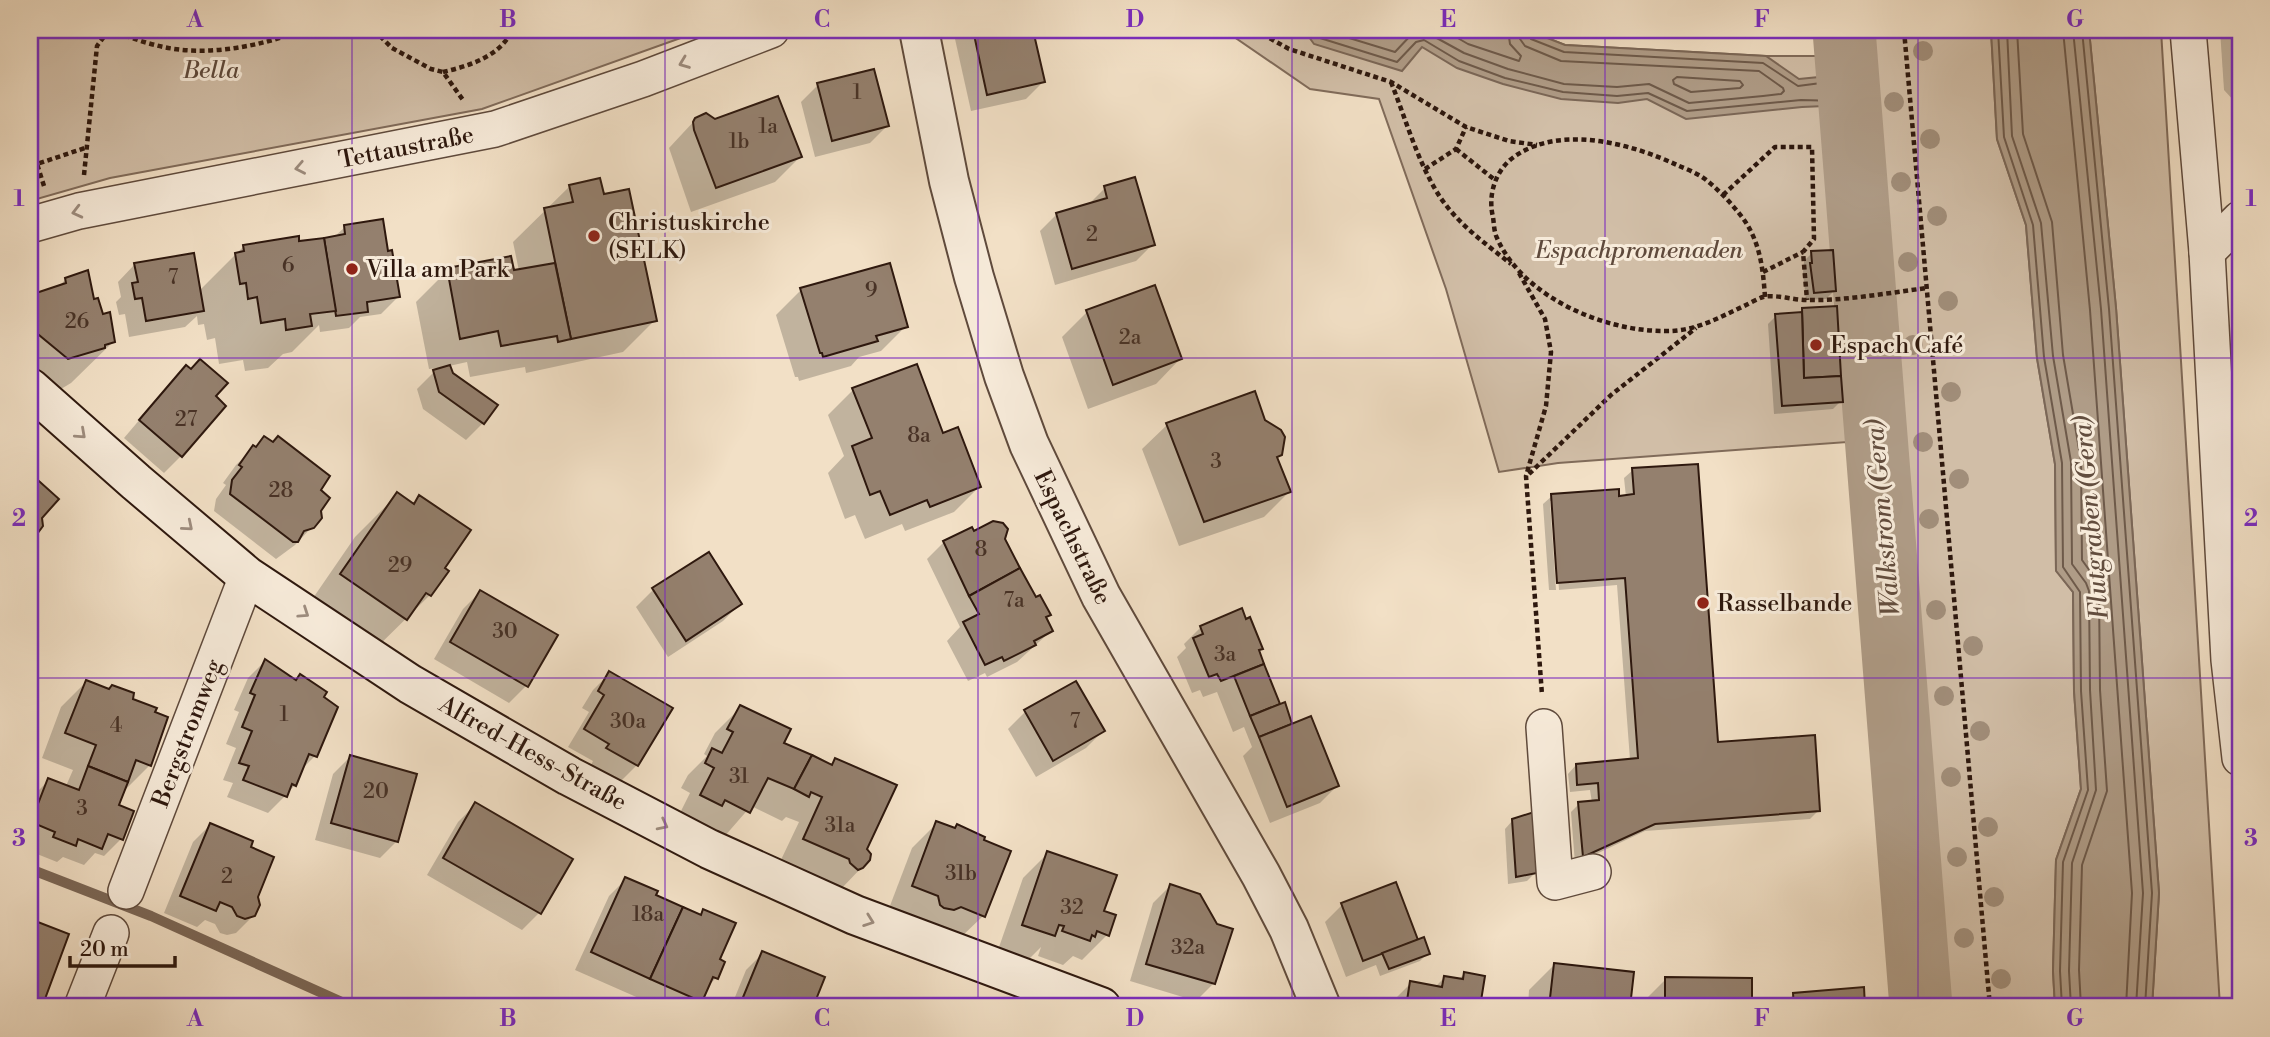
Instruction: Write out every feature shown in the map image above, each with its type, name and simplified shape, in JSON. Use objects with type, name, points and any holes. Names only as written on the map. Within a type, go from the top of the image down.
[{"type":"main road","name":"Espachstraße","points":[[919,30],[949,181],[974,276],[1004,376],[1029,444],[1101,596],[1261,875],[1289,929],[1321,1007]]},
{"type":"main road","name":"Alfred-Hess-Straße","points":[[30,388],[247,576],[410,684],[569,776],[709,849],[855,915],[1101,1007]]},
{"type":"street","name":"Tettaustraße","points":[[54,218],[495,129],[643,79],[771,30]]},
{"type":"street","points":[[2188,30],[2207,252],[2240,758]]},
{"type":"street","points":[[2207,252],[2240,219]]},
{"type":"street","name":"Bergstromweg","points":[[126,891],[247,576]]},
{"type":"street","points":[[1544,727],[1555,882],[1593,872]]},
{"type":"street","points":[[82,1007],[111,933]]},
{"type":"path","points":[[30,33],[50,37],[68,30]]},
{"type":"path","points":[[54,218],[88,147],[97,46],[109,30],[157,46],[187,50],[223,49],[270,42],[303,30]]},
{"type":"path","points":[[374,30],[392,48],[431,69],[443,72],[465,67],[494,52],[512,30]]},
{"type":"path","points":[[1255,30],[1289,49],[1391,82],[1466,127],[1509,141],[1539,145]]},
{"type":"path","points":[[1904,30],[1990,1007]]},
{"type":"path","points":[[443,72],[468,106],[495,129]]},
{"type":"path","points":[[1391,82],[1425,169],[1441,198],[1471,233],[1539,290],[1585,314],[1640,329],[1665,331],[1697,328]]},
{"type":"path","points":[[1425,169],[1456,149],[1466,127]]},
{"type":"path","points":[[1544,727],[1526,476],[1546,406],[1551,352],[1545,319],[1497,237],[1490,204],[1495,180],[1510,160],[1539,145],[1560,140],[1587,139],[1629,146],[1669,161],[1703,177],[1743,219],[1757,244],[1765,297]]},
{"type":"path","points":[[30,167],[88,147]]},
{"type":"path","points":[[1723,195],[1775,147],[1812,147],[1814,239],[1803,252],[1763,272]]},
{"type":"path","points":[[1456,149],[1495,180]]},
{"type":"path","points":[[37,164],[54,218]]},
{"type":"path","points":[[1803,252],[1807,300]]},
{"type":"path","points":[[1526,476],[1611,395],[1697,328],[1765,297],[1807,300],[1927,288]]},
{"type":"green space","name":"Bella","points":[[30,30],[703,30],[482,109],[110,178],[30,201]]},
{"type":"green space","name":"Espachpromenaden","points":[[1224,30],[1527,30],[1565,45],[1766,56],[1818,56],[1816,30],[1991,30],[1997,139],[2026,225],[2037,358],[2055,464],[2056,570],[2073,592],[2074,691],[2081,789],[2056,860],[2053,971],[2055,1007],[1897,1007],[1847,442],[1558,463],[1499,472],[1446,289],[1379,99],[1310,89]]},
{"type":"green space","points":[[2089,30],[2161,30],[2220,1007],[2152,1007],[2159,893],[2116,308]]},
{"type":"water","points":[[1304,30],[1527,30],[1565,45],[1766,56],[1799,79],[1819,77],[1846,59],[1851,109],[1802,107],[1686,119],[1647,99],[1618,103],[1561,99],[1503,84],[1457,68],[1422,47],[1402,71],[1314,44]]},
{"type":"water","name":"Flutgraben (Gera)","points":[[1991,30],[2089,30],[2116,308],[2159,893],[2152,1007],[2055,1007],[2053,971],[2056,860],[2081,789],[2074,691],[2073,592],[2056,571],[2055,464],[2037,358],[2026,225],[1997,139]]},
{"type":"building","points":[[973,30],[1033,30],[1045,82],[987,95]]},
{"type":"building","points":[[874,69],[889,126],[832,141],[817,83]]},
{"type":"building","points":[[778,96],[802,157],[716,188],[694,130],[695,118],[706,113],[715,119]]},
{"type":"building","points":[[1135,177],[1155,245],[1072,269],[1056,213],[1107,198],[1104,186]]},
{"type":"building","name":"Christuskirche (SELK)","points":[[600,178],[604,194],[629,189],[657,321],[571,339],[544,208],[573,202],[569,185]]},
{"type":"building","points":[[383,219],[388,251],[392,250],[400,297],[367,302],[368,312],[336,316],[324,238],[345,234],[344,225]]},
{"type":"building","points":[[299,236],[299,241],[324,238],[336,311],[310,314],[312,326],[286,330],[285,319],[261,323],[257,297],[248,299],[246,283],[240,284],[235,253],[244,251],[243,245]]},
{"type":"building","points":[[1833,250],[1836,291],[1814,293],[1811,251]]},
{"type":"building","points":[[194,253],[204,311],[146,321],[142,298],[135,299],[132,283],[138,282],[134,263]]},
{"type":"building","points":[[511,256],[514,270],[555,263],[571,339],[558,342],[557,336],[501,346],[498,331],[460,339],[447,268]]},
{"type":"building","points":[[890,263],[908,327],[876,336],[878,341],[823,357],[800,288]]},
{"type":"building","points":[[88,270],[94,299],[98,298],[103,314],[110,312],[115,342],[105,345],[105,348],[68,359],[33,330],[37,325],[30,320],[30,295],[66,283],[65,278]]},
{"type":"building","points":[[1155,285],[1182,359],[1113,385],[1086,310]]},
{"type":"building","points":[[1837,306],[1841,376],[1804,378],[1802,308]]},
{"type":"building","points":[[1802,312],[1804,378],[1841,376],[1843,402],[1782,406],[1775,314]]},
{"type":"building","points":[[200,359],[228,383],[216,396],[226,406],[182,457],[139,420],[186,365],[191,369]]},
{"type":"building","points":[[917,364],[943,433],[958,427],[981,487],[930,507],[927,500],[890,515],[880,491],[870,495],[852,446],[872,438],[852,388]]},
{"type":"building","points":[[450,365],[453,373],[498,405],[484,424],[439,392],[433,370]]},
{"type":"building","points":[[1255,391],[1265,420],[1281,430],[1285,437],[1282,455],[1277,457],[1291,492],[1204,522],[1166,423]]},
{"type":"building","points":[[264,436],[273,442],[278,436],[330,476],[321,490],[330,498],[321,511],[322,518],[314,528],[304,531],[298,542],[293,542],[230,494],[232,480],[242,467],[239,465],[253,445],[256,447]]},
{"type":"building","points":[[1698,464],[1718,742],[1815,735],[1820,811],[1655,824],[1583,857],[1578,802],[1599,800],[1598,783],[1577,785],[1576,764],[1638,758],[1625,578],[1557,583],[1551,494],[1619,489],[1619,496],[1634,494],[1632,468]]},
{"type":"building","points":[[30,473],[59,499],[42,518],[43,526],[34,538],[30,539]]},
{"type":"building","points":[[397,492],[414,504],[419,495],[471,530],[445,568],[449,571],[431,596],[426,593],[407,620],[340,574]]},
{"type":"building","points":[[993,521],[1003,523],[1008,529],[1005,539],[1020,568],[969,596],[943,541],[972,527],[974,531]]},
{"type":"building","points":[[709,552],[742,604],[686,641],[652,588]]},
{"type":"building","points":[[1020,568],[1036,597],[1040,595],[1051,615],[1046,617],[1053,631],[1034,641],[1036,645],[1004,661],[1002,657],[985,665],[963,622],[979,614],[969,596]]},
{"type":"building","points":[[480,590],[558,635],[528,687],[450,642]]},
{"type":"building","points":[[1242,608],[1246,619],[1250,617],[1263,649],[1259,650],[1264,664],[1221,681],[1217,674],[1209,677],[1193,638],[1203,634],[1200,626]]},
{"type":"building","points":[[265,659],[296,680],[300,674],[327,692],[324,697],[338,707],[317,757],[309,754],[296,786],[292,784],[287,797],[243,780],[249,766],[239,763],[252,731],[242,727],[255,695],[250,693]]},
{"type":"building","points":[[1264,664],[1280,704],[1250,716],[1234,676]]},
{"type":"building","points":[[609,671],[673,708],[638,766],[606,748],[609,744],[584,729],[604,695],[598,691]]},
{"type":"building","points":[[86,680],[109,689],[112,685],[134,693],[133,699],[157,708],[155,712],[168,717],[151,766],[136,760],[128,782],[88,766],[96,745],[65,733]]},
{"type":"building","points":[[1076,681],[1105,731],[1053,761],[1024,710]]},
{"type":"building","points":[[1285,702],[1292,724],[1259,737],[1250,716]]},
{"type":"building","points":[[740,705],[791,729],[784,743],[812,755],[794,789],[768,778],[750,813],[725,800],[722,806],[700,795],[714,768],[705,763],[712,748],[722,753],[733,732],[727,729]]},
{"type":"building","points":[[1311,716],[1339,786],[1287,807],[1259,737]]},
{"type":"building","points":[[350,755],[417,774],[398,842],[331,823]]},
{"type":"building","points":[[812,755],[832,765],[835,758],[897,785],[867,849],[871,854],[870,860],[863,868],[858,870],[849,859],[803,839],[822,797],[811,792],[809,797],[794,789]]},
{"type":"building","points":[[88,766],[128,782],[119,805],[134,811],[123,840],[108,834],[102,849],[78,839],[76,846],[53,837],[55,832],[31,822],[48,778],[79,790]]},
{"type":"building","points":[[475,802],[573,859],[541,914],[443,858]]},
{"type":"building","points":[[1534,812],[1537,873],[1516,877],[1512,819]]},
{"type":"building","points":[[936,821],[955,828],[957,824],[985,837],[984,840],[1011,851],[985,917],[961,907],[954,910],[944,908],[940,905],[938,896],[912,886]]},
{"type":"building","points":[[210,823],[253,841],[251,847],[274,857],[258,897],[260,905],[255,916],[245,919],[237,916],[232,907],[220,902],[216,911],[180,896]]},
{"type":"building","points":[[1047,851],[1117,875],[1104,911],[1116,915],[1109,936],[1097,931],[1090,941],[1062,931],[1064,926],[1059,925],[1055,936],[1022,925]]},
{"type":"building","points":[[625,877],[658,891],[656,895],[683,907],[650,979],[591,952]]},
{"type":"building","points":[[1396,882],[1418,940],[1363,961],[1341,903]]},
{"type":"building","points":[[1170,884],[1200,894],[1217,924],[1233,929],[1215,984],[1146,964]]},
{"type":"building","points":[[683,907],[701,915],[703,909],[736,923],[720,959],[725,962],[718,979],[713,977],[702,1002],[650,979]]},
{"type":"building","points":[[30,919],[69,934],[42,1007],[30,1003]]},
{"type":"building","points":[[1424,937],[1430,954],[1389,969],[1382,953]]},
{"type":"building","points":[[762,951],[825,977],[813,1007],[739,1007]]},
{"type":"building","points":[[1554,963],[1634,972],[1630,1007],[1549,1007]]},
{"type":"building","points":[[1464,972],[1485,976],[1480,1007],[1406,1007],[1410,981],[1442,987],[1444,976],[1463,979]]},
{"type":"building","points":[[1665,977],[1752,978],[1752,1007],[1665,1007]]},
{"type":"building","points":[[1864,987],[1865,1007],[1794,1007],[1793,993]]},
{"type":"waterway","name":"Walkstrom (Gera)","points":[[1844,30],[1921,1007]]},
{"type":"waterway","points":[[30,869],[151,916],[353,1007]]},
{"type":"place","name":"Christuskirche (SELK)","points":[[594,236]]},
{"type":"place","name":"Villa am Park","points":[[352,269]]},
{"type":"place","name":"Espach Café","points":[[1816,345]]},
{"type":"place","name":"Rasselbande","points":[[1703,603]]}]
